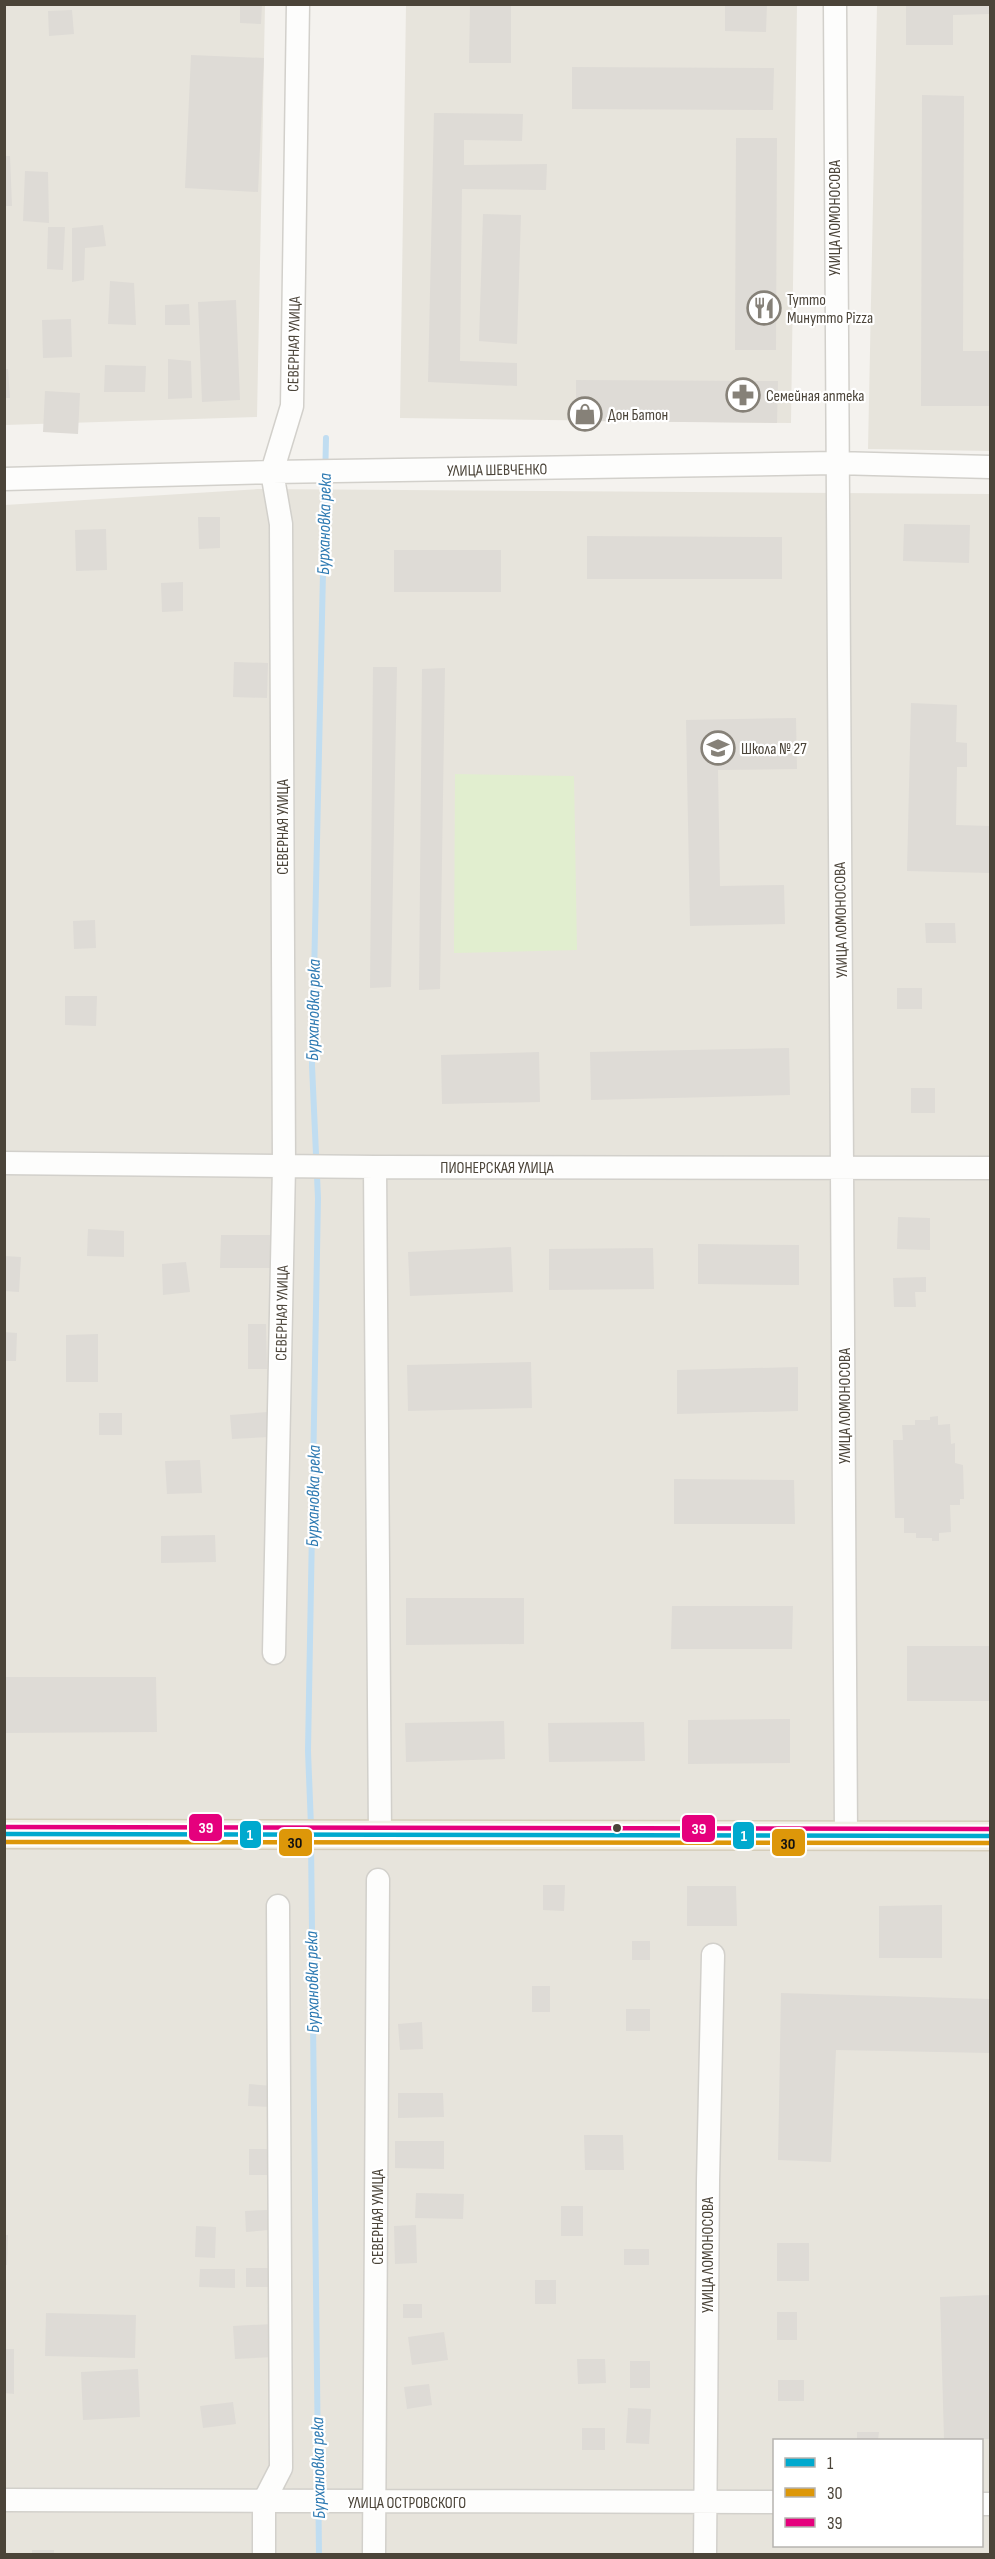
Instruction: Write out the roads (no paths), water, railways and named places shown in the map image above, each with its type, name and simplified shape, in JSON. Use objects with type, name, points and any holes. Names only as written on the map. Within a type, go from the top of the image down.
[{"type":"main road","points":[[4,1834],[990,1836]]},
{"type":"street","name":"СЕВЕРНАЯ УЛИЦА","points":[[274,1653],[284,1166],[281,524],[272,472],[292,406],[298,4]]},
{"type":"street","name":"УЛИЦА ЛОМОНОСОВА","points":[[835,4],[835,463],[843,1168],[846,1835]]},
{"type":"street","name":"УЛИЦА ШЕВЧЕНКО","points":[[4,479],[303,471],[835,463],[990,467]]},
{"type":"street","name":"ПИОНЕРСКАЯ УЛИЦА","points":[[4,1162],[375,1167],[990,1168]]},
{"type":"street","points":[[375,1167],[380,1834]]},
{"type":"street","name":"СЕВЕРНАЯ УЛИЦА","points":[[374,2554],[378,1880]]},
{"type":"street","points":[[264,2554],[281,2468],[278,1906]]},
{"type":"street","name":"УЛИЦА ЛОМОНОСОВА","points":[[705,2554],[708,2181],[713,1955]]},
{"type":"street","name":"УЛИЦА ОСТРОВСКОГО","points":[[4,2500],[773,2502]]},
{"type":"waterway","name":"Бурхановка река","points":[[311,1826],[308,1751],[318,1198],[312,1066],[326,438]]},
{"type":"waterway","name":"Бурхановка река","points":[[311,1842],[319,2554]]},
{"type":"place","name":"Тутто Минутто Pizza","points":[[764,308]]},
{"type":"place","name":"Семейная аптека","points":[[743,395]]},
{"type":"place","name":"Дон Батон","points":[[585,414]]},
{"type":"place","name":"Школа № 27","points":[[718,748]]}]
